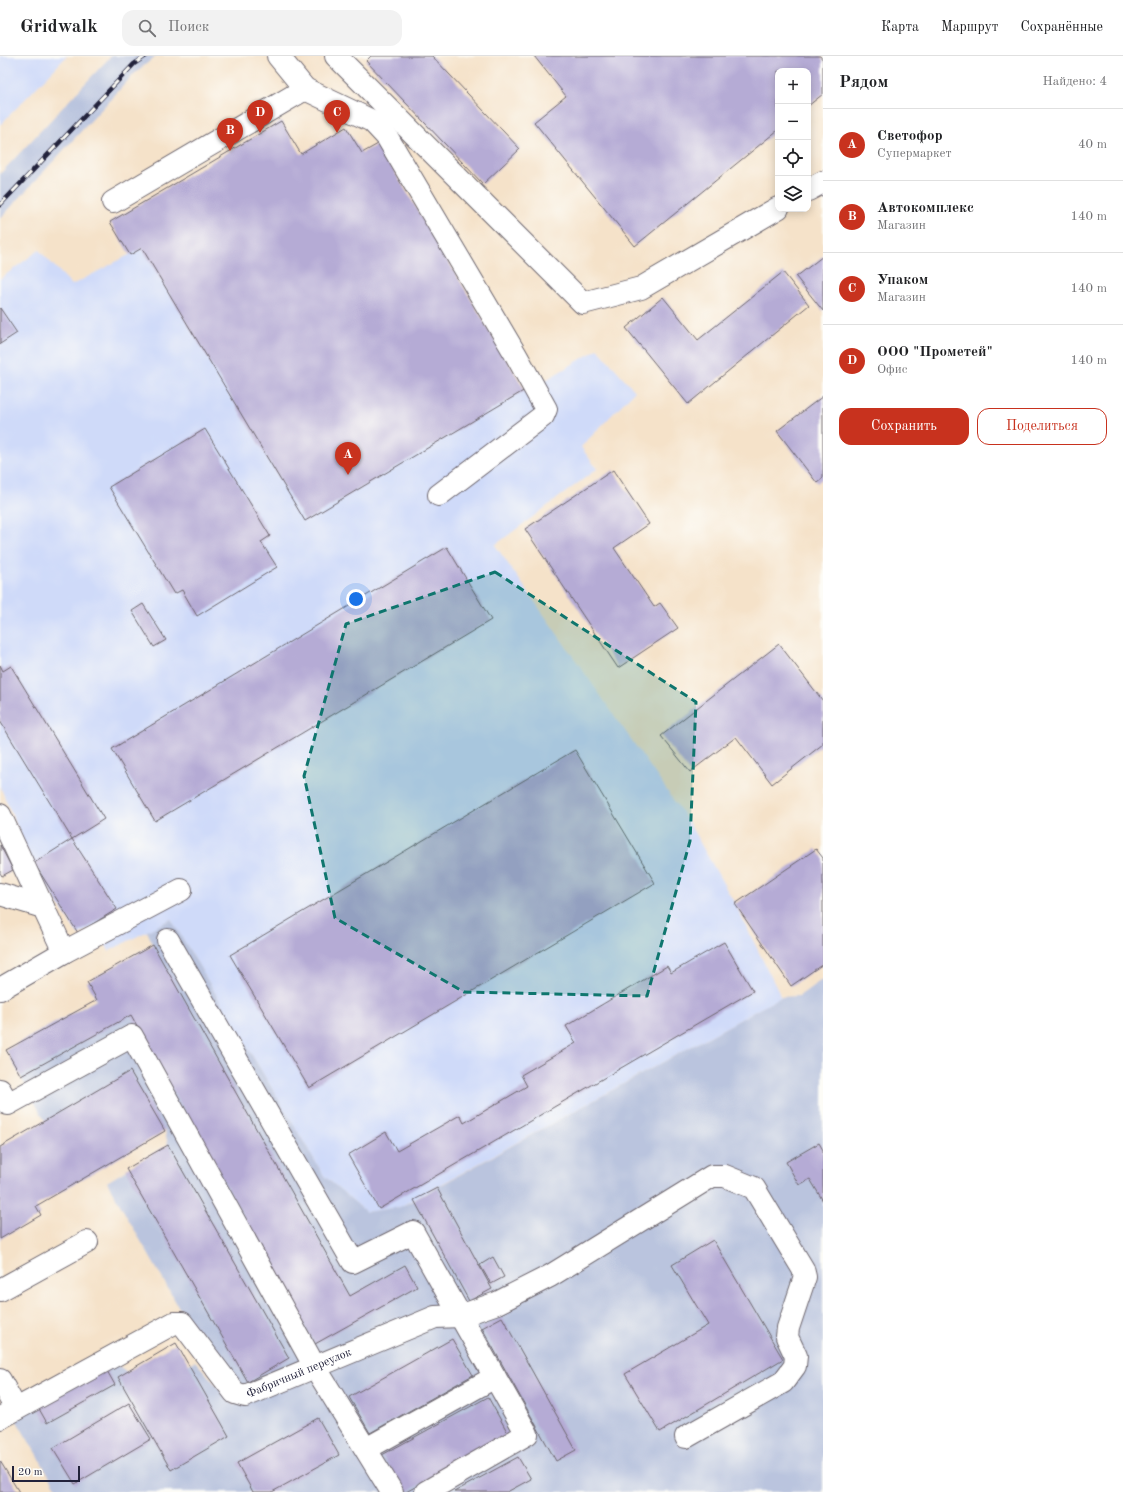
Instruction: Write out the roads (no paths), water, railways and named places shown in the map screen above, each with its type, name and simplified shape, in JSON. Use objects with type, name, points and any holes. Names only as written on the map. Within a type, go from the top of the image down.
[{"type":"street","points":[[278,56],[305,89],[372,121],[387,137],[516,355],[546,409],[543,416],[440,496]]},
{"type":"street","points":[[336,56],[583,303],[641,288],[775,210]]},
{"type":"street","points":[[113,202],[305,89]]},
{"type":"street","points":[[811,188],[823,182]]},
{"type":"street","points":[[0,815],[64,952]]},
{"type":"street","points":[[0,989],[64,952],[181,890]]},
{"type":"street","points":[[0,894],[43,907]]},
{"type":"street","points":[[168,940],[353,1262],[413,1232],[527,1434],[426,1492]]},
{"type":"street","points":[[0,1090],[8,1104],[132,1036],[315,1367],[392,1492]]},
{"type":"street","name":"Фабричный переулок","points":[[8,1413],[174,1323],[182,1323],[235,1393],[246,1396],[435,1317],[460,1316],[497,1303],[550,1276],[712,1176],[725,1176],[754,1188],[803,1269],[805,1277],[788,1328],[787,1337],[796,1356],[795,1366],[783,1382],[686,1437]]},
{"type":"street","points":[[0,1290],[87,1242]]},
{"type":"street","points":[[366,1449],[495,1377]]},
{"type":"street","points":[[0,1380],[8,1413]]},
{"type":"railway","points":[[0,205],[134,64],[146,56]]},
{"type":"place","name":"ООО \"Прометей\"","points":[[260,133]]},
{"type":"place","name":"Упаком","points":[[337,133]]},
{"type":"place","name":"Автокомплекс","points":[[230,151]]},
{"type":"place","name":"Светофор","points":[[348,475]]}]
